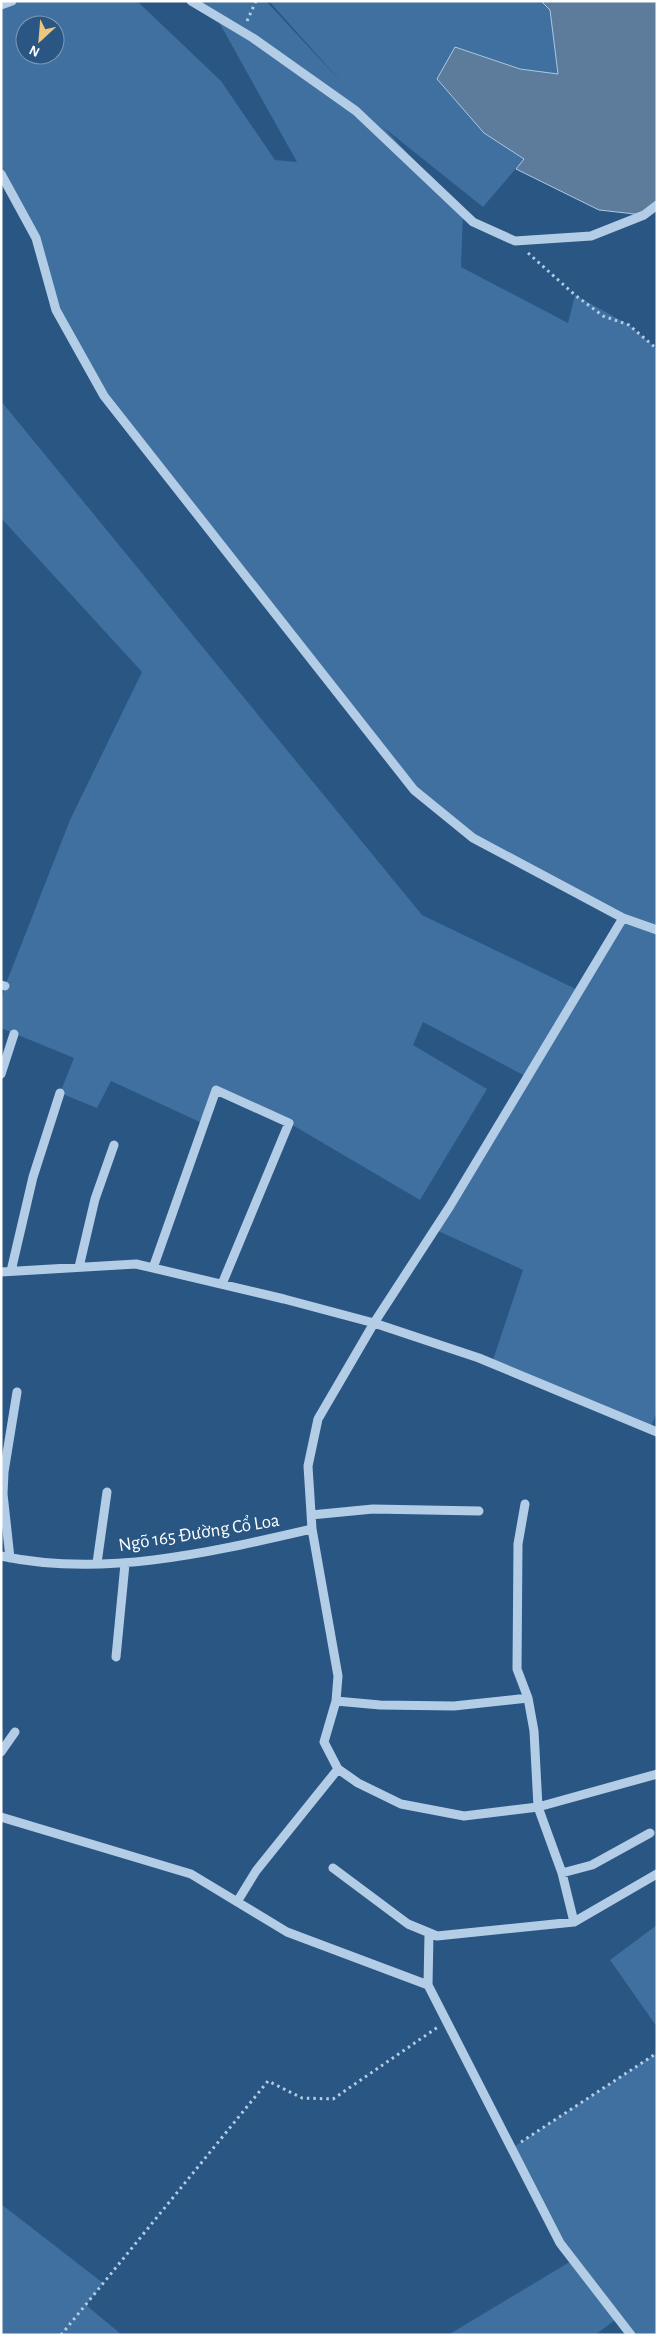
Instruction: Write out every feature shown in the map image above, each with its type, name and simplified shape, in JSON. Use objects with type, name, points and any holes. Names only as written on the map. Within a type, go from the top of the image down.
[{"type":"street","points":[[1,4],[12,1]]},
{"type":"street","points":[[191,1],[242,32],[356,112],[473,222],[515,240],[591,236],[644,214],[657,205]]},
{"type":"street","points":[[1,174],[36,238],[56,310],[104,396],[414,790],[473,838],[624,918],[657,930]]},
{"type":"street","points":[[624,918],[450,1206],[374,1323],[318,1419],[308,1466],[312,1530],[338,1676],[336,1701],[324,1742],[338,1769],[358,1783],[401,1804],[464,1816],[538,1807],[657,1774]]},
{"type":"street","points":[[1,1074],[14,1034]]},
{"type":"street","points":[[153,1268],[216,1090],[288,1123],[222,1284]]},
{"type":"street","points":[[60,1093],[6,1271],[136,1264],[222,1284],[374,1323],[479,1358],[657,1432]]},
{"type":"street","points":[[79,1267],[95,1199],[114,1145]]},
{"type":"street","points":[[6,1557],[3,1494],[4,1472],[17,1392]]},
{"type":"street","points":[[97,1564],[107,1492]]},
{"type":"street","points":[[526,1504],[518,1544],[517,1669],[528,1698],[534,1731],[538,1807],[562,1873],[574,1922]]},
{"type":"street","points":[[311,1515],[373,1509],[479,1511]]},
{"type":"street","name":"Ngõ 165 Đường Cổ Loa","points":[[6,1557],[38,1561],[125,1564],[232,1547],[312,1530]]},
{"type":"street","points":[[116,1657],[125,1564]]},
{"type":"street","points":[[336,1701],[380,1705],[454,1706],[528,1698]]},
{"type":"street","points":[[1,1752],[15,1732]]},
{"type":"street","points":[[236,1902],[256,1871],[338,1769]]},
{"type":"street","points":[[1,1817],[191,1874],[287,1932],[428,1985]]},
{"type":"street","points":[[562,1873],[592,1865],[650,1833]]},
{"type":"street","points":[[333,1868],[408,1924],[437,1936],[574,1922],[657,1874]]},
{"type":"street","points":[[429,1934],[428,1985],[560,2242],[631,2335]]},
{"type":"path","points":[[242,32],[256,1]]},
{"type":"path","points":[[515,240],[575,295],[603,316],[629,325],[657,349]]},
{"type":"path","points":[[61,2335],[268,2081],[302,2098],[333,2099],[447,2021]]},
{"type":"path","points":[[512,2148],[657,2053]]},
{"type":"shaded area","points":[[15,1],[137,1],[221,81],[275,160],[297,162],[215,15],[196,1],[266,1],[344,85],[269,1],[541,1],[550,10],[558,74],[520,69],[458,48],[484,133],[524,159],[483,207],[383,127],[463,212],[461,267],[568,323],[575,295],[629,325],[657,349],[657,1411],[650,1430],[492,1363],[523,1270],[434,1229],[527,1077],[423,1022],[413,1045],[487,1089],[420,1200],[289,1123],[217,1090],[204,1124],[111,1081],[97,1108],[60,1093],[74,1058],[1,1028],[1,1002],[5,986],[70,820],[142,672],[1,518],[1,401],[422,915],[580,991],[623,918],[473,838],[414,790],[104,396],[56,310],[36,238],[1,174],[1,5]]},
{"type":"shaded area","points":[[541,1],[657,1],[657,205],[644,215],[599,210],[516,169],[524,159],[484,133],[437,79],[455,47],[520,69],[558,74],[550,10]]},
{"type":"shaded area","points":[[657,1925],[657,2027],[610,1960]]},
{"type":"shaded area","points":[[657,2053],[657,2335],[631,2335],[619,2317],[595,2335],[448,2335],[573,2260],[512,2148]]},
{"type":"shaded area","points":[[1,2204],[103,2283],[86,2305],[122,2335],[1,2335]]}]
